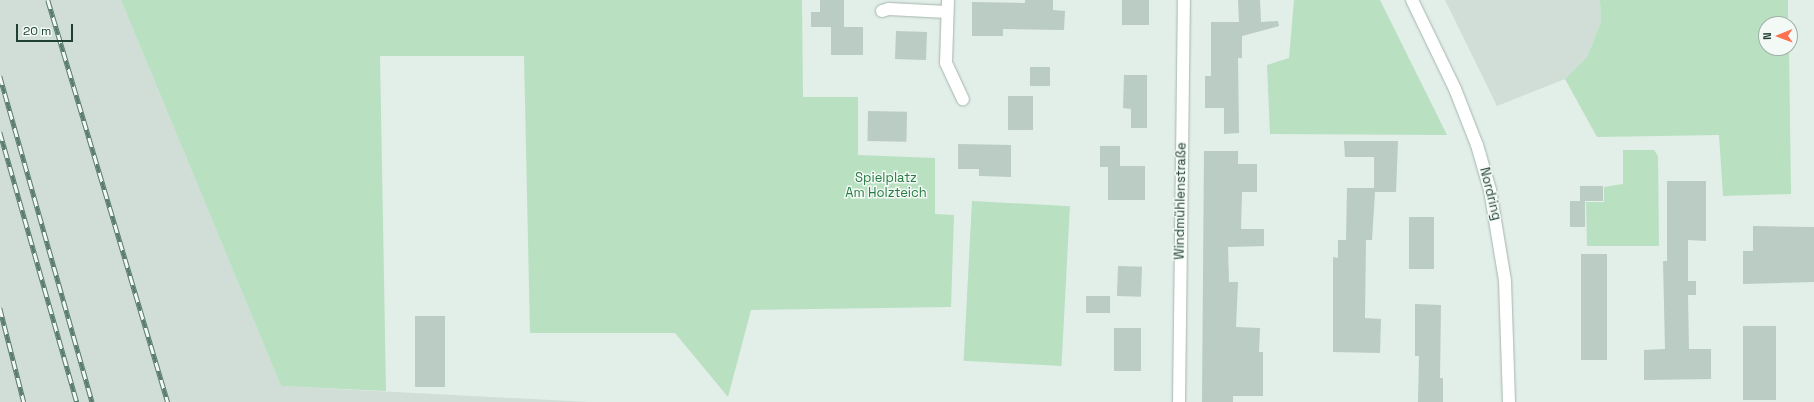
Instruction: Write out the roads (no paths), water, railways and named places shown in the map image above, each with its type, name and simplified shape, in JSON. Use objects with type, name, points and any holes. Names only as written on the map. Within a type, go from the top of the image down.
[{"type":"street","name":"Windmühlenstraße","points":[[1179,402],[1184,0]]},
{"type":"street","name":"Nordring","points":[[1412,0],[1455,89],[1477,145],[1490,190],[1505,281],[1510,356],[1509,402]]},
{"type":"street","points":[[882,11],[889,9],[947,6],[946,63],[963,99]]},
{"type":"railway","points":[[48,0],[168,402]]},
{"type":"railway","points":[[0,76],[92,402]]},
{"type":"railway","points":[[0,132],[77,402]]},
{"type":"railway","points":[[0,308],[24,402]]},
{"type":"park label","name":"Spielplatz Am Holzteich","points":[[886,186]]}]
